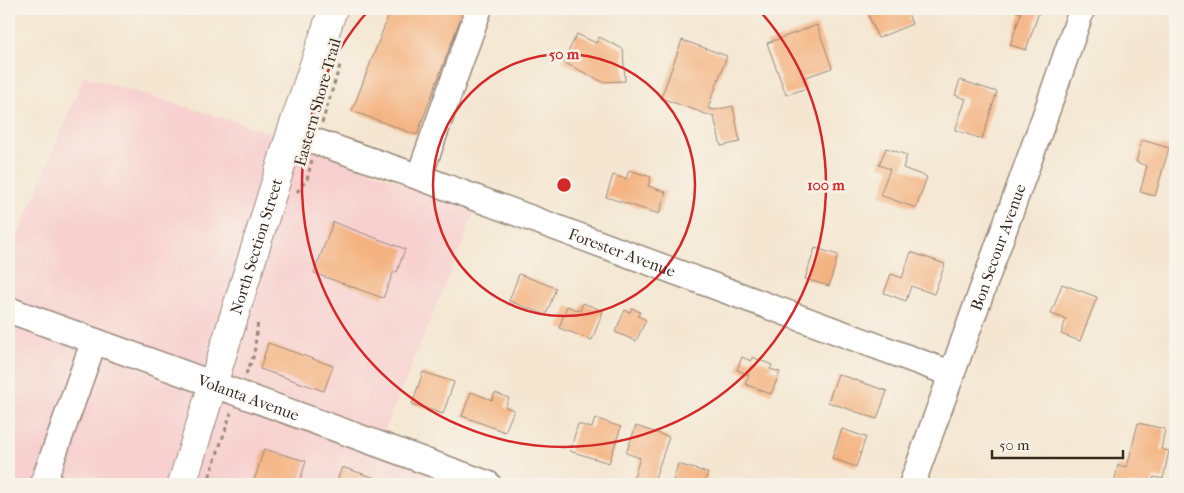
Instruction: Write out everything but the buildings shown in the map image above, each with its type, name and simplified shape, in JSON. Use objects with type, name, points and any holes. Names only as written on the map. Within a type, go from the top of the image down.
[{"type":"main road","name":"North Section Street","points":[[182,484],[226,388],[304,137],[333,9]]},
{"type":"street","points":[[419,177],[479,9]]},
{"type":"street","name":"Bon Secour Avenue","points":[[912,484],[1082,9]]},
{"type":"street","name":"Forester Avenue","points":[[304,137],[419,177],[952,374]]},
{"type":"street","name":"Volanta Avenue","points":[[9,310],[488,484]]},
{"type":"street","points":[[44,481],[94,341]]},
{"type":"path","name":"Eastern Shore Trail","points":[[295,195],[307,179],[304,137],[342,56]]},
{"type":"path","points":[[207,484],[226,388],[254,355],[259,316]]},
{"type":"shaded area","points":[[84,76],[262,130],[476,210],[375,453],[457,484],[9,484],[9,259]]}]
